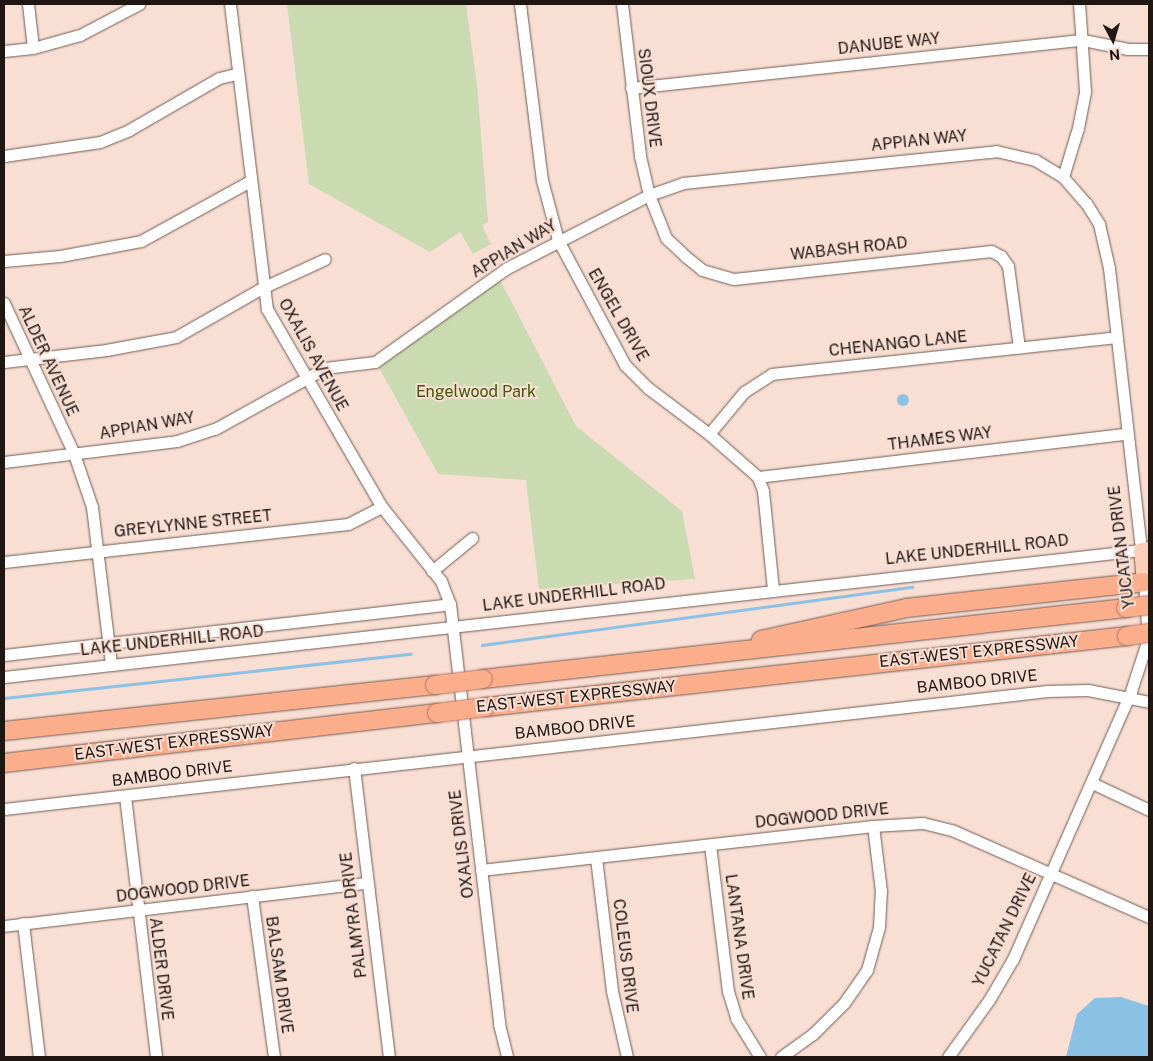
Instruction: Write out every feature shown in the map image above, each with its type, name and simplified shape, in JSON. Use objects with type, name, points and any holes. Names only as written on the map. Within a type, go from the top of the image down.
[{"type":"highway","points":[[717,654],[770,637],[906,608],[1144,582]]},
{"type":"highway","name":"EAST-WEST EXPRESSWAY","points":[[4,731],[1149,605]]},
{"type":"highway","name":"EAST-WEST EXPRESSWAY","points":[[4,763],[437,712],[1149,633]]},
{"type":"main road","name":"YUCATAN DRIVE","points":[[1144,582],[1145,549]]},
{"type":"street","points":[[28,4],[33,48]]},
{"type":"street","name":"OXALIS AVENUE","points":[[230,4],[262,288],[267,309],[382,507],[446,590],[453,627]]},
{"type":"street","name":"ENGEL DRIVE","points":[[520,4],[542,180],[558,240],[625,366],[648,388],[709,434],[758,476]]},
{"type":"street","name":"SIOUX DRIVE","points":[[622,4],[631,88],[649,195]]},
{"type":"street","points":[[1063,177],[1082,111],[1083,40],[1079,4]]},
{"type":"street","points":[[4,52],[33,48],[80,35],[133,5]]},
{"type":"street","name":"DANUBE WAY","points":[[631,88],[1083,40],[1128,49],[1149,49]]},
{"type":"street","points":[[4,156],[100,142],[129,130],[219,78],[237,74]]},
{"type":"street","name":"APPIAN WAY","points":[[4,462],[177,441],[215,430],[325,368],[375,362],[507,268],[558,240],[649,195],[683,183],[996,151],[1035,160],[1063,177]]},
{"type":"street","name":"YUCATAN DRIVE","points":[[1063,177],[1086,203],[1103,236],[1126,434],[1145,549]]},
{"type":"street","points":[[4,261],[60,256],[141,241],[250,181]]},
{"type":"street","name":"WABASH ROAD","points":[[649,195],[666,238],[702,270],[734,278],[992,251],[1001,256],[1008,266],[1018,347]]},
{"type":"street","points":[[4,362],[139,345],[176,337],[262,288],[326,260]]},
{"type":"street","name":"ALDER AVENUE","points":[[4,304],[74,454],[92,507],[110,665]]},
{"type":"street","name":"CHENANGO LANE","points":[[709,434],[744,392],[772,374],[1116,337]]},
{"type":"street","name":"THAMES WAY","points":[[758,476],[1126,434]]},
{"type":"street","points":[[758,476],[763,491],[773,589]]},
{"type":"street","name":"GREYLYNNE STREET","points":[[4,562],[348,524],[382,507]]},
{"type":"street","points":[[432,570],[472,538]]},
{"type":"street","name":"LAKE UNDERHILL ROAD","points":[[4,677],[773,589],[1145,549]]},
{"type":"street","name":"YUCATAN DRIVE","points":[[948,1057],[989,1000],[1013,959],[1052,875],[1128,697],[1148,639],[1144,582]]},
{"type":"street","name":"LAKE UNDERHILL ROAD","points":[[4,655],[450,604]]},
{"type":"street","name":"OXALIS DRIVE","points":[[453,627],[499,1024],[507,1057]]},
{"type":"street","name":"BAMBOO DRIVE","points":[[4,810],[354,768],[1047,691],[1088,690],[1149,702]]},
{"type":"street","name":"PALMYRA DRIVE","points":[[354,768],[366,884],[389,1057]]},
{"type":"street","points":[[1092,783],[1149,810]]},
{"type":"street","name":"ALDER DRIVE","points":[[125,796],[137,911],[156,1057]]},
{"type":"street","name":"DOGWOOD DRIVE","points":[[481,870],[873,826],[923,823],[954,832],[1149,917]]},
{"type":"street","points":[[781,1057],[813,1034],[844,1003],[866,970],[879,927],[880,900],[873,826]]},
{"type":"street","name":"LANTANA DRIVE","points":[[710,845],[728,991],[736,1018],[760,1057]]},
{"type":"street","name":"COLEUS DRIVE","points":[[596,858],[612,990],[627,1057]]},
{"type":"street","name":"DOGWOOD DRIVE","points":[[4,926],[366,884]]},
{"type":"street","name":"BALSAM DRIVE","points":[[252,896],[274,1057]]},
{"type":"street","points":[[23,924],[39,1057]]},
{"type":"green space","points":[[287,4],[466,4],[477,85],[488,222],[482,225],[491,244],[473,254],[460,232],[430,252],[309,184]]},
{"type":"green space","name":"Engelwood Park","points":[[500,280],[576,426],[682,511],[695,579],[539,589],[526,480],[438,474],[378,366]]},
{"type":"water","points":[[901,394],[905,394],[909,400],[905,406],[901,406],[897,402],[897,398]]},
{"type":"water","points":[[1121,997],[1149,1006],[1149,1057],[1066,1057],[1077,1014],[1095,998]]},
{"type":"waterway","points":[[482,645],[912,587]]},
{"type":"waterway","points":[[4,698],[411,654]]}]
